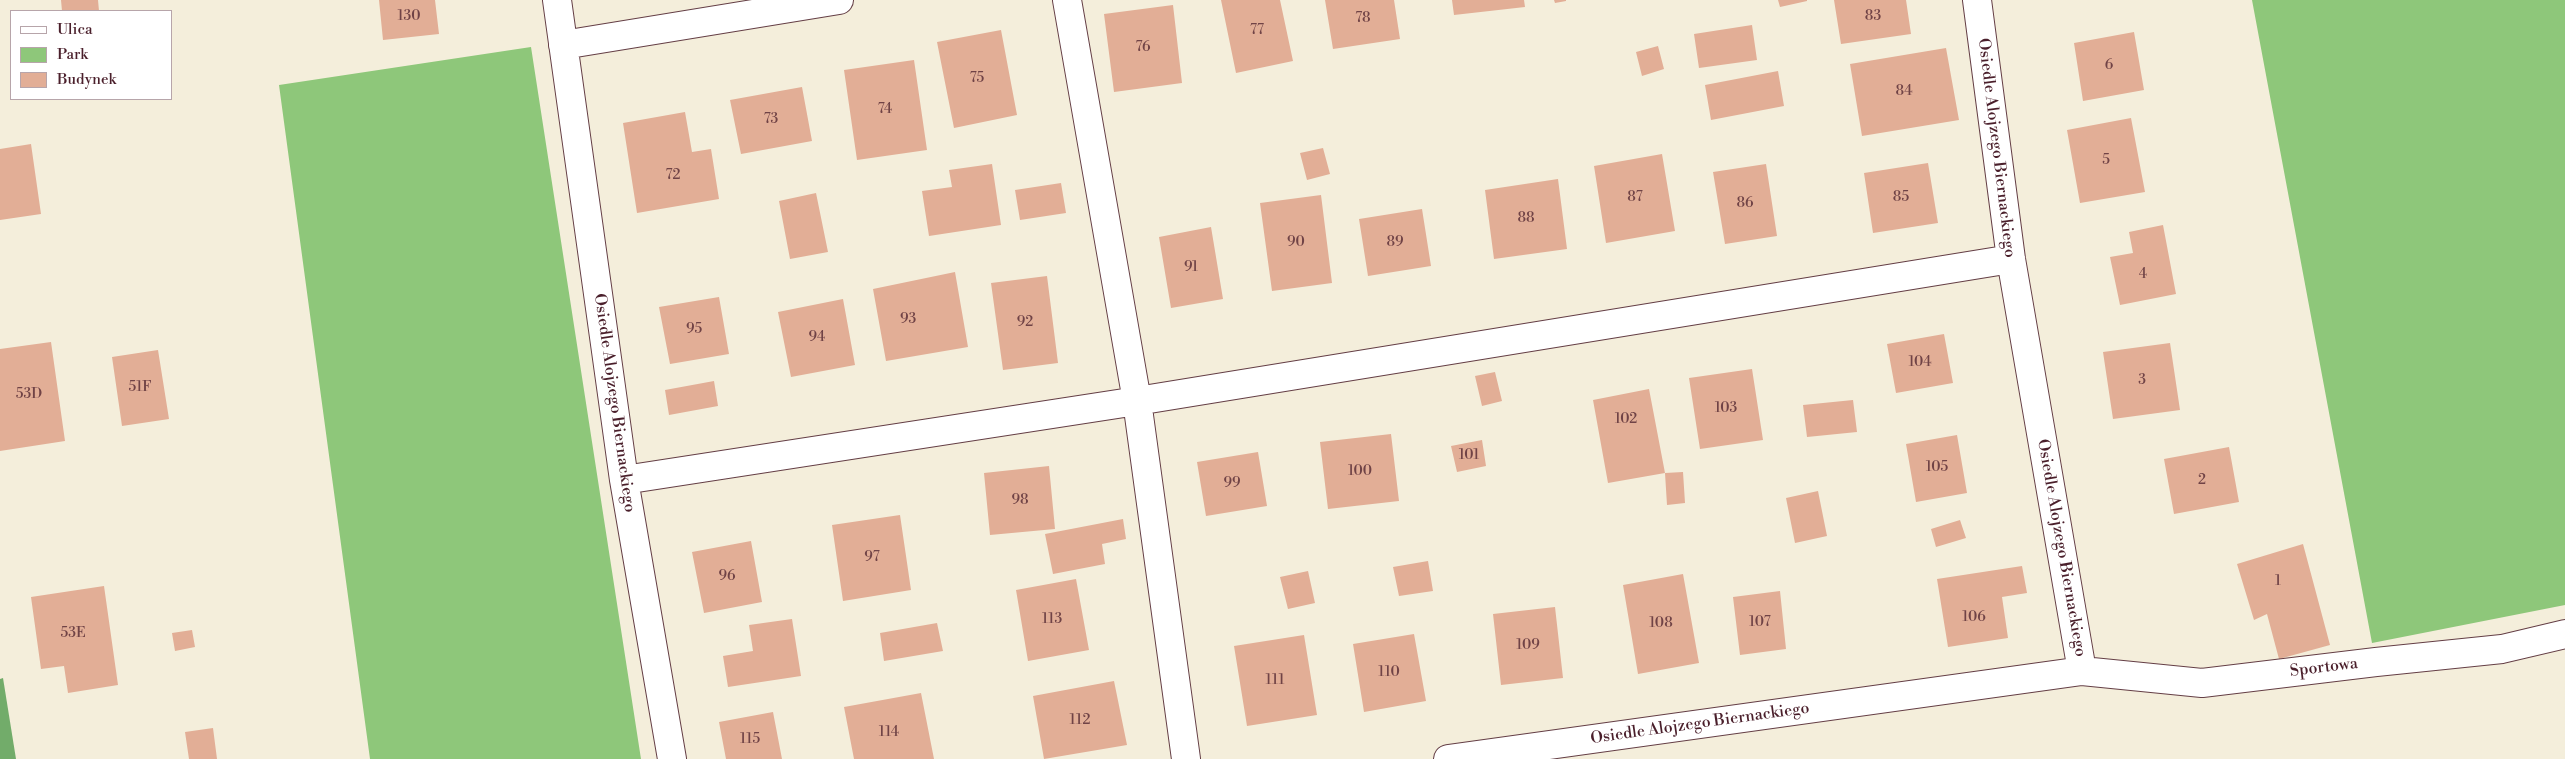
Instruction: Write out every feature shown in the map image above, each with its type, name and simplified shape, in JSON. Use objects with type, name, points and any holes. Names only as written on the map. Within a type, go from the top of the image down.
[{"type":"street","name":"Osiedle Alojzego Biernackiego","points":[[557,0],[624,480],[672,759]]},
{"type":"street","points":[[562,45],[839,0]]},
{"type":"street","points":[[1067,0],[1137,401],[1186,759]]},
{"type":"street","name":"Osiedle Alojzego Biernackiego","points":[[1448,759],[2082,671],[2011,259],[1977,0]]},
{"type":"street","points":[[624,480],[1137,401],[2011,259]]},
{"type":"street","name":"Sportowa","points":[[2082,671],[2202,683],[2502,649],[2565,634]]},
{"type":"green space","points":[[2252,0],[2565,0],[2565,605],[2372,643]]},
{"type":"green space","points":[[531,47],[641,759],[370,759],[279,85]]},
{"type":"green space","points":[[3,678],[16,759],[0,759],[0,679]]},
{"type":"building","points":[[61,0],[98,0],[99,10],[62,10]]},
{"type":"building","points":[[379,0],[435,0],[439,34],[383,40]]},
{"type":"building","points":[[1221,0],[1280,0],[1293,61],[1236,73]]},
{"type":"building","points":[[1325,0],[1394,0],[1400,39],[1333,49]]},
{"type":"building","points":[[1452,0],[1524,0],[1525,7],[1454,15]]},
{"type":"building","points":[[1554,0],[1566,0],[1566,1],[1555,3]]},
{"type":"building","points":[[1778,0],[1807,0],[1807,1],[1780,7]]},
{"type":"building","points":[[1834,0],[1906,0],[1911,34],[1841,44]]},
{"type":"building","points":[[1173,5],[1182,83],[1114,92],[1104,14]]},
{"type":"building","points":[[1752,25],[1757,60],[1699,68],[1694,34]]},
{"type":"building","points":[[1001,30],[1017,115],[954,128],[937,42]]},
{"type":"building","points":[[2134,32],[2144,90],[2083,101],[2074,43]]},
{"type":"building","points":[[1658,46],[1664,69],[1642,76],[1636,52]]},
{"type":"building","points":[[1946,48],[1959,120],[1862,136],[1850,64]]},
{"type":"building","points":[[914,60],[927,150],[857,160],[844,70]]},
{"type":"building","points":[[1778,71],[1784,106],[1711,120],[1705,85]]},
{"type":"building","points":[[802,87],[812,141],[741,154],[730,100]]},
{"type":"building","points":[[685,112],[692,152],[711,149],[719,199],[637,213],[623,123]]},
{"type":"building","points":[[2131,118],[2145,192],[2080,203],[2067,130]]},
{"type":"building","points":[[31,144],[41,214],[0,220],[0,149]]},
{"type":"building","points":[[1323,148],[1330,174],[1307,180],[1300,153]]},
{"type":"building","points":[[1662,154],[1675,231],[1606,243],[1594,166]]},
{"type":"building","points":[[1928,163],[1938,223],[1873,233],[1864,173]]},
{"type":"building","points":[[992,164],[1001,225],[929,236],[922,191],[952,187],[949,170]]},
{"type":"building","points":[[1766,164],[1777,236],[1725,244],[1713,172]]},
{"type":"building","points":[[1558,179],[1567,249],[1494,259],[1485,190]]},
{"type":"building","points":[[1061,183],[1066,213],[1020,220],[1015,190]]},
{"type":"building","points":[[816,193],[828,252],[790,259],[779,201]]},
{"type":"building","points":[[1321,195],[1332,283],[1272,291],[1260,203]]},
{"type":"building","points":[[1422,209],[1431,266],[1368,276],[1359,219]]},
{"type":"building","points":[[2163,225],[2176,294],[2120,305],[2110,257],[2133,253],[2129,232]]},
{"type":"building","points":[[1211,227],[1223,299],[1171,308],[1159,237]]},
{"type":"building","points":[[955,272],[968,347],[886,361],[873,289]]},
{"type":"building","points":[[1047,276],[1058,363],[1003,370],[991,283]]},
{"type":"building","points":[[719,297],[729,354],[670,364],[659,307]]},
{"type":"building","points":[[843,299],[855,365],[791,377],[778,312]]},
{"type":"building","points":[[1944,334],[1953,383],[1896,393],[1887,344]]},
{"type":"building","points":[[51,342],[65,441],[0,451],[0,349]]},
{"type":"building","points":[[2170,343],[2180,410],[2113,419],[2103,352]]},
{"type":"building","points":[[158,350],[169,419],[122,426],[112,357]]},
{"type":"building","points":[[1752,369],[1763,440],[1700,449],[1689,378]]},
{"type":"building","points":[[1495,372],[1502,401],[1482,406],[1475,376]]},
{"type":"building","points":[[714,381],[718,406],[669,415],[665,390]]},
{"type":"building","points":[[1649,389],[1665,473],[1608,483],[1593,400]]},
{"type":"building","points":[[1853,400],[1857,432],[1807,437],[1803,405]]},
{"type":"building","points":[[1391,434],[1399,501],[1328,509],[1320,442]]},
{"type":"building","points":[[1957,435],[1967,493],[1916,502],[1906,444]]},
{"type":"building","points":[[1482,440],[1486,466],[1457,472],[1451,446]]},
{"type":"building","points":[[2229,447],[2239,502],[2174,514],[2164,459]]},
{"type":"building","points":[[1258,452],[1267,506],[1206,516],[1197,462]]},
{"type":"building","points":[[1049,466],[1055,529],[990,535],[984,473]]},
{"type":"building","points":[[1683,472],[1685,503],[1667,505],[1665,473]]},
{"type":"building","points":[[1818,491],[1827,536],[1795,543],[1786,498]]},
{"type":"building","points":[[900,515],[911,590],[843,601],[832,525]]},
{"type":"building","points":[[1123,519],[1126,539],[1102,544],[1105,564],[1053,574],[1045,534]]},
{"type":"building","points":[[1960,520],[1966,538],[1936,547],[1931,529]]},
{"type":"building","points":[[751,541],[762,602],[704,613],[692,552]]},
{"type":"building","points":[[2303,544],[2330,645],[2279,659],[2267,614],[2254,620],[2237,564]]},
{"type":"building","points":[[1428,561],[1433,591],[1399,596],[1393,567]]},
{"type":"building","points":[[2022,566],[2027,593],[2002,597],[2008,638],[1948,647],[1937,579]]},
{"type":"building","points":[[1308,571],[1315,603],[1288,609],[1280,577]]},
{"type":"building","points":[[1683,574],[1699,663],[1638,674],[1623,585]]},
{"type":"building","points":[[1076,579],[1089,650],[1028,661],[1016,590]]},
{"type":"building","points":[[104,586],[118,685],[68,693],[64,666],[41,669],[31,597]]},
{"type":"building","points":[[1780,591],[1786,649],[1740,655],[1733,597]]},
{"type":"building","points":[[1555,607],[1563,678],[1501,685],[1493,614]]},
{"type":"building","points":[[792,619],[801,676],[728,687],[723,656],[753,651],[749,625]]},
{"type":"building","points":[[937,623],[943,651],[884,661],[880,633]]},
{"type":"building","points":[[192,630],[195,647],[175,651],[172,633]]},
{"type":"building","points":[[1414,634],[1426,701],[1364,712],[1353,644]]},
{"type":"building","points":[[1304,635],[1317,715],[1247,726],[1234,646]]},
{"type":"building","points":[[1114,681],[1127,745],[1044,759],[1033,696]]},
{"type":"building","points":[[921,693],[934,759],[854,759],[844,707]]},
{"type":"building","points":[[773,712],[782,759],[726,759],[719,722]]},
{"type":"building","points":[[213,728],[217,759],[189,759],[185,732]]}]
